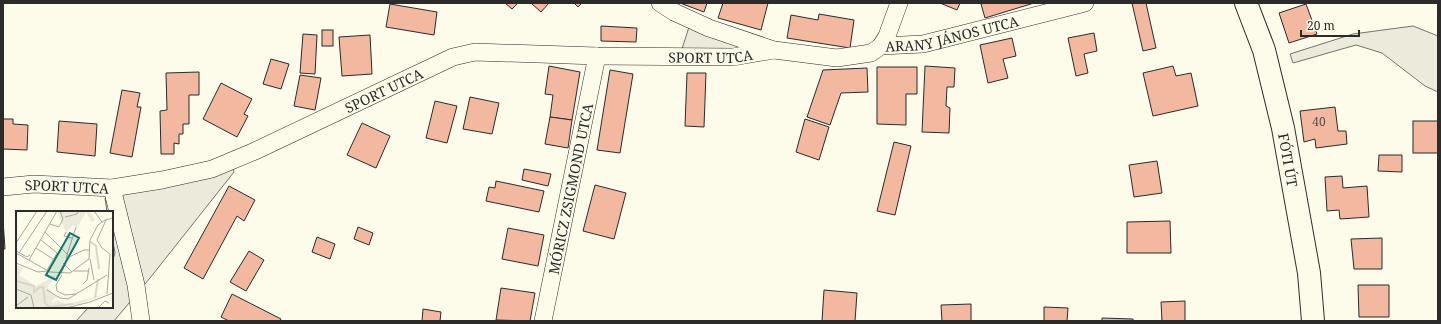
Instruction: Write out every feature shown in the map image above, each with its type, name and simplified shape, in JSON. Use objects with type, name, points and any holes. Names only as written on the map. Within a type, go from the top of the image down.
[{"type":"main road","name":"FÓTI ÚT","points":[[1246,3],[1264,50],[1283,128],[1309,273],[1314,321]]},
{"type":"street","name":"ARANY JÁNOS UTCA","points":[[660,3],[674,12],[709,28],[774,50],[837,58],[871,53],[881,46],[923,44],[1085,3]]},
{"type":"street","points":[[881,46],[887,36],[899,3]]},
{"type":"street","name":"SPORT UTCA","points":[[3,187],[34,184],[112,188],[162,180],[212,169],[255,151],[446,60],[465,53],[733,57],[774,50]]},
{"type":"street","name":"MÓRICZ ZSIGMOND UTCA","points":[[543,321],[597,56]]},
{"type":"street","points":[[112,188],[136,285],[141,321]]},
{"type":"shaded area","points":[[1413,26],[1438,36],[1438,92],[1425,86],[1382,53],[1356,45],[1293,63],[1290,54],[1353,34]]},
{"type":"shaded area","points":[[689,27],[755,50],[681,52]]},
{"type":"shaded area","points":[[232,165],[234,172],[114,321],[76,321],[88,308],[113,308],[113,260],[115,253],[113,242],[113,211],[107,211],[105,198],[149,188]]},
{"type":"building","points":[[505,3],[518,3],[512,9]]},
{"type":"building","points":[[531,3],[549,3],[541,12]]},
{"type":"building","points":[[574,3],[582,3],[578,7]]},
{"type":"building","points":[[680,3],[707,3],[704,12]]},
{"type":"building","points":[[723,3],[768,3],[761,30],[718,18]]},
{"type":"building","points":[[940,3],[960,3],[957,10]]},
{"type":"building","points":[[1034,3],[985,18],[981,4]]},
{"type":"building","points":[[1132,3],[1146,3],[1156,48],[1143,51]]},
{"type":"building","points":[[390,4],[437,12],[434,35],[386,27]]},
{"type":"building","points":[[1306,4],[1317,34],[1289,43],[1279,13]]},
{"type":"building","points":[[819,14],[854,20],[850,48],[787,38],[791,15],[818,20]]},
{"type":"building","points":[[601,26],[637,28],[636,42],[601,41]]},
{"type":"building","points":[[322,30],[333,30],[333,46],[322,46]]},
{"type":"building","points":[[1094,33],[1097,51],[1084,54],[1088,73],[1076,76],[1068,38]]},
{"type":"building","points":[[303,34],[317,35],[315,74],[300,73]]},
{"type":"building","points":[[370,35],[372,74],[342,76],[339,37]]},
{"type":"building","points":[[1012,38],[1016,56],[1003,59],[1008,78],[988,83],[980,45]]},
{"type":"building","points":[[271,59],[289,64],[281,89],[263,84]]},
{"type":"building","points":[[549,66],[580,72],[572,120],[550,117],[553,95],[545,94]]},
{"type":"building","points":[[925,66],[955,68],[954,87],[947,87],[946,106],[950,108],[949,133],[922,132]]},
{"type":"building","points":[[1173,66],[1176,76],[1191,73],[1198,106],[1153,116],[1143,73]]},
{"type":"building","points":[[877,67],[917,67],[917,94],[906,94],[906,125],[877,124]]},
{"type":"building","points":[[867,68],[868,92],[841,93],[830,125],[807,117],[823,70]]},
{"type":"building","points":[[610,70],[633,74],[620,153],[597,150]]},
{"type":"building","points":[[199,72],[199,95],[189,95],[189,124],[183,124],[183,134],[179,134],[179,144],[174,143],[174,154],[161,154],[160,111],[167,110],[166,73]]},
{"type":"building","points":[[687,73],[706,73],[704,127],[685,126]]},
{"type":"building","points":[[300,75],[321,78],[315,110],[294,106]]},
{"type":"building","points":[[221,83],[252,99],[244,114],[248,116],[237,137],[203,119]]},
{"type":"building","points":[[122,90],[140,93],[137,107],[141,107],[132,157],[110,153]]},
{"type":"building","points":[[470,97],[499,103],[492,134],[463,129]]},
{"type":"building","points":[[435,101],[457,106],[447,143],[426,138]]},
{"type":"building","points":[[1335,107],[1338,131],[1346,131],[1347,144],[1316,148],[1315,139],[1304,142],[1300,111]]},
{"type":"building","points":[[550,117],[572,120],[568,148],[545,144]]},
{"type":"building","points":[[3,119],[13,119],[13,124],[28,125],[27,150],[3,149]]},
{"type":"building","points":[[805,119],[829,127],[819,160],[796,152]]},
{"type":"building","points":[[59,121],[97,124],[95,156],[57,152]]},
{"type":"building","points":[[1413,121],[1438,121],[1438,153],[1413,153]]},
{"type":"building","points":[[362,123],[390,136],[376,168],[347,155]]},
{"type":"building","points":[[894,142],[911,146],[895,215],[877,211]]},
{"type":"building","points":[[1379,155],[1402,155],[1402,172],[1378,171]]},
{"type":"building","points":[[1157,161],[1162,193],[1134,197],[1129,165]]},
{"type":"building","points":[[524,169],[551,174],[548,186],[522,180]]},
{"type":"building","points":[[1342,176],[1343,188],[1367,186],[1369,217],[1340,219],[1339,210],[1327,211],[1325,177]]},
{"type":"building","points":[[496,181],[544,191],[539,212],[486,201],[489,187],[495,188]]},
{"type":"building","points":[[595,185],[626,193],[614,239],[583,231]]},
{"type":"building","points":[[229,186],[255,200],[244,221],[237,216],[203,279],[184,268]]},
{"type":"building","points":[[3,220],[5,249],[3,249]]},
{"type":"building","points":[[1170,221],[1171,253],[1127,253],[1127,222]]},
{"type":"building","points":[[358,227],[373,233],[369,245],[354,239]]},
{"type":"building","points":[[508,228],[544,235],[538,266],[502,259]]},
{"type":"building","points":[[317,237],[335,244],[330,259],[312,252]]},
{"type":"building","points":[[1382,238],[1382,269],[1354,269],[1351,239]]},
{"type":"building","points":[[249,251],[264,260],[246,291],[230,282]]},
{"type":"building","points":[[1358,285],[1389,285],[1389,317],[1359,317]]},
{"type":"building","points":[[501,288],[535,293],[530,321],[496,320]]},
{"type":"building","points":[[824,290],[857,293],[855,321],[822,321]]},
{"type":"building","points":[[232,294],[281,319],[280,321],[229,321],[221,317]]},
{"type":"building","points":[[1185,301],[1185,321],[1162,321],[1161,302]]},
{"type":"building","points":[[971,304],[971,321],[942,321],[941,305]]},
{"type":"building","points":[[1044,307],[1068,308],[1067,321],[1044,321]]},
{"type":"building","points":[[423,309],[441,312],[440,321],[422,321]]},
{"type":"building","points":[[1102,318],[1133,319],[1133,321],[1102,321]]}]
